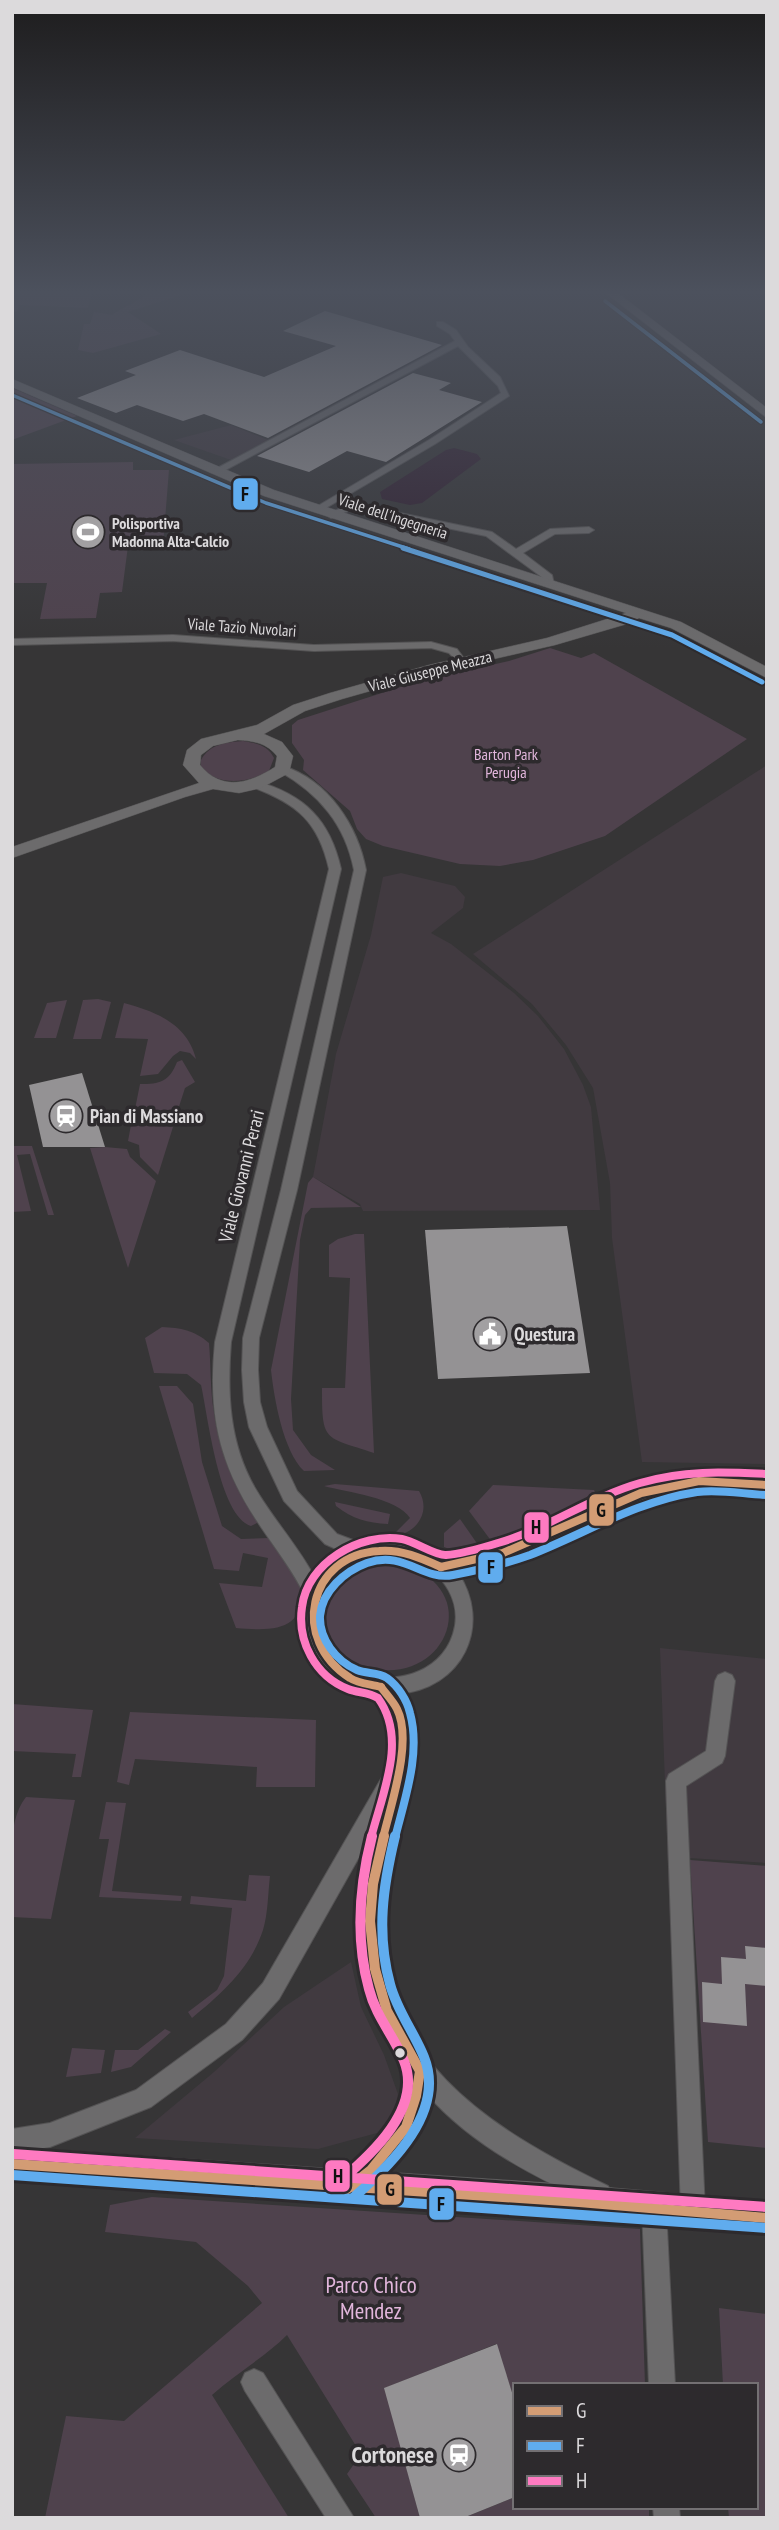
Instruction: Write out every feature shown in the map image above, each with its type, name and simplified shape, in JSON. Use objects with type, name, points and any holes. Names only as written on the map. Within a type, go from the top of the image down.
[{"type":"street","name":"Viale dell'Ingegneria","points":[[76,411],[215,472],[316,510],[676,625],[767,673]]},
{"type":"street","points":[[215,472],[332,411]]},
{"type":"street","points":[[316,510],[480,411]]},
{"type":"street","points":[[331,515],[352,506],[489,534],[548,577],[549,584]]},
{"type":"street","points":[[520,558],[518,552],[553,531],[589,530]]},
{"type":"street","name":"Viale Giuseppe Meazza","points":[[585,630],[612,603]]},
{"type":"street","name":"Viale Giuseppe Meazza","points":[[190,765],[191,756],[198,748],[216,739],[263,729],[299,708],[456,663],[551,642],[625,620],[639,612]]},
{"type":"street","name":"Viale Tazio Nuvolari","points":[[12,642],[160,638],[314,648],[431,645],[453,651],[458,657],[456,663]]},
{"type":"street","points":[[275,744],[278,722]]},
{"type":"street","points":[[12,840],[169,783],[190,765],[193,773],[213,784],[226,787],[256,785],[267,781],[283,769],[285,756],[275,744],[252,736],[238,735]]},
{"type":"street","points":[[283,769],[319,795],[342,818],[355,841],[360,870],[289,1190],[251,1338],[252,1402],[268,1455],[289,1496],[331,1539],[363,1552]]},
{"type":"street","points":[[12,853],[179,793],[213,784]]},
{"type":"street","name":"Viale Giovanni Perari","points":[[256,785],[295,801],[320,825],[332,851],[335,869],[223,1342],[218,1379],[224,1437],[239,1476],[260,1512],[306,1574],[314,1595]]},
{"type":"street","points":[[441,1567],[503,1553],[641,1493],[699,1481],[767,1485]]},
{"type":"street","points":[[402,1550],[423,1556],[441,1567],[460,1589],[467,1617],[461,1645],[442,1668],[414,1683],[381,1687],[350,1678],[326,1660],[315,1642],[310,1622],[314,1595],[325,1576],[342,1562],[363,1552],[402,1550]]},
{"type":"street","points":[[693,2211],[676,1781],[715,1756],[725,1681]]},
{"type":"street","points":[[381,1687],[398,1710],[403,1734],[400,1764],[373,1884],[370,1921],[375,1969],[387,2011],[419,2071],[446,2100],[483,2131],[554,2172],[638,2206]]},
{"type":"street","points":[[12,2141],[51,2134],[143,2099],[234,2032],[271,1991],[400,1764]]},
{"type":"street","points":[[347,2189],[371,2170],[406,2127],[416,2095],[419,2071]]},
{"type":"street","points":[[12,2164],[347,2189],[638,2206],[767,2218]]},
{"type":"street","points":[[638,2206],[662,2383]]},
{"type":"street","points":[[254,2382],[341,2518]]},
{"type":"shaded area","points":[[231,425],[268,440],[231,460],[174,440]]},
{"type":"shaded area","points":[[454,448],[477,454],[481,459],[422,503],[410,505],[382,499],[380,492],[446,450]]},
{"type":"shaded area","points":[[767,765],[767,1464],[642,1462],[612,1238],[610,1183],[593,1088],[566,1045],[532,1004],[473,954]]},
{"type":"shaded area","points":[[401,873],[455,886],[465,897],[463,908],[431,933],[451,944],[514,993],[538,1016],[564,1049],[591,1107],[600,1210],[363,1211],[360,1204],[313,1177],[336,1054],[371,935],[383,877]]},
{"type":"shaded area","points":[[660,1648],[767,1659],[767,1863],[689,1858],[700,2112],[677,2108]]},
{"type":"shaded area","points":[[351,1962],[361,2007],[384,2055],[398,2094],[394,2112],[377,2133],[318,2149],[135,2138],[214,2072],[284,2007]]},
{"type":"green space","points":[[12,411],[66,411],[77,416],[12,440]]},
{"type":"green space","name":"Polisportiva Madonna Alta-Calcio","points":[[133,462],[133,470],[169,470],[163,545],[128,546],[122,592],[100,593],[96,618],[40,619],[47,583],[12,583],[12,464]]},
{"type":"green space","name":"Barton Park Perugia","points":[[550,648],[581,658],[594,653],[747,739],[605,836],[533,860],[500,866],[460,864],[383,846],[366,839],[357,829],[350,811],[303,770],[304,760],[292,743],[292,725],[298,720],[419,681],[509,661]]},
{"type":"green space","points":[[243,741],[262,746],[272,754],[274,758],[269,771],[252,778],[233,781],[216,778],[201,767],[201,760],[209,750],[225,743]]},
{"type":"green space","points":[[67,1000],[56,1038],[34,1038],[47,1003]]},
{"type":"green space","points":[[83,1000],[111,1002],[101,1039],[73,1039]]},
{"type":"green space","points":[[124,1003],[159,1015],[178,1028],[192,1047],[196,1059],[190,1053],[180,1051],[158,1074],[140,1076],[148,1039],[115,1038]]},
{"type":"green space","points":[[182,1060],[195,1082],[185,1088],[174,1122],[133,1119],[140,1084],[163,1081],[171,1074],[177,1062]]},
{"type":"green space","points":[[131,1125],[173,1127],[158,1175],[140,1157],[139,1145],[128,1141]]},
{"type":"green space","points":[[12,1146],[32,1146],[54,1215],[48,1215],[30,1154],[17,1155],[31,1211],[12,1212]]},
{"type":"green space","points":[[90,1148],[127,1149],[130,1157],[156,1181],[128,1268]]},
{"type":"green space","points":[[313,1177],[361,1207],[311,1208],[305,1215],[300,1240],[291,1399],[293,1430],[311,1455],[335,1470],[304,1471],[290,1451],[285,1438],[271,1370],[308,1183]]},
{"type":"green space","points":[[355,1234],[364,1234],[374,1453],[329,1435],[323,1419],[322,1388],[345,1388],[350,1278],[329,1277],[329,1245]]},
{"type":"green space","points":[[162,1327],[187,1330],[209,1343],[212,1396],[220,1442],[230,1470],[259,1522],[251,1526],[240,1518],[223,1485],[211,1441],[201,1385],[187,1374],[154,1373],[145,1338]]},
{"type":"green space","points":[[159,1386],[177,1386],[193,1404],[202,1462],[222,1526],[241,1539],[269,1538],[302,1577],[300,1607],[288,1624],[266,1629],[236,1628],[219,1583],[262,1587],[268,1558],[243,1553],[239,1571],[214,1569]]},
{"type":"green space","points":[[335,1484],[419,1491],[424,1507],[422,1515],[408,1532],[392,1536],[410,1518],[404,1511],[395,1505],[358,1493],[324,1486]]},
{"type":"green space","points":[[493,1485],[594,1490],[598,1498],[595,1506],[524,1540],[495,1546],[469,1511]]},
{"type":"green space","points":[[335,1502],[390,1514],[388,1524],[354,1517],[336,1506]]},
{"type":"green space","points":[[460,1519],[483,1552],[460,1553],[444,1547],[444,1533]]},
{"type":"green space","points":[[387,1561],[419,1571],[439,1587],[448,1606],[448,1627],[439,1645],[423,1660],[401,1669],[374,1669],[349,1659],[341,1653],[328,1632],[325,1617],[326,1603],[332,1590],[342,1580],[370,1565]]},
{"type":"green space","points":[[12,1704],[93,1710],[81,1777],[72,1777],[76,1754],[12,1751]]},
{"type":"green space","points":[[130,1712],[316,1720],[315,1787],[256,1787],[257,1767],[135,1759],[129,1785],[117,1782]]},
{"type":"green space","points":[[26,1797],[75,1800],[51,1919],[12,1917],[12,1838],[19,1809]]},
{"type":"green space","points":[[106,1802],[126,1803],[112,1891],[182,1896],[181,1901],[99,1897],[109,1839],[99,1839]]},
{"type":"green space","points":[[690,1860],[767,1866],[767,2148],[708,2142]]},
{"type":"green space","points":[[249,1875],[270,1876],[263,1930],[243,1968],[192,2018],[188,2012],[217,1990],[224,1976],[232,1908],[190,1904],[191,1896],[246,1901]]},
{"type":"green space","points":[[165,2029],[171,2032],[131,2067],[111,2072],[115,2050],[138,2050]]},
{"type":"green space","points":[[72,2048],[105,2050],[101,2073],[66,2077]]},
{"type":"green space","name":"Parco Chico Mendez","points":[[152,2197],[640,2229],[645,2383],[513,2383],[513,2396],[496,2344],[385,2388],[420,2518],[376,2518],[347,2474],[361,2454],[287,2335],[212,2395],[289,2518],[45,2518],[66,2416],[124,2421],[262,2303],[248,2286],[196,2242],[105,2232],[110,2205]]},
{"type":"green space","points":[[719,2308],[767,2314],[767,2518],[729,2518],[728,2509],[758,2509],[758,2383],[723,2383]]},
{"type":"green space","points":[[513,2498],[513,2509],[649,2509],[649,2518],[463,2518]]},
{"type":"building","points":[[154,411],[318,411],[268,438],[204,414],[183,421]]},
{"type":"building","points":[[341,411],[467,411],[386,462],[347,451],[309,472],[257,456]]},
{"type":"building","name":"Pian di Massiano","points":[[82,1073],[105,1147],[43,1147],[29,1085]]},
{"type":"building","points":[[567,1226],[590,1373],[438,1379],[425,1230]]},
{"type":"building","points":[[745,1946],[767,1948],[767,1986],[745,1984],[747,2026],[703,2022],[702,1982],[722,1984],[721,1957],[746,1959]]},
{"type":"building","name":"Cortonese","points":[[497,2344],[513,2396],[513,2498],[463,2518],[420,2518],[384,2388]]},
{"type":"transit line","name":"F","points":[[50,411],[266,503],[672,635],[762,682]]},
{"type":"transit line","name":"F","points":[[747,411],[761,422]]},
{"type":"transit line","name":"H","points":[[340,2181],[364,2160],[393,2126],[405,2098],[408,2082],[406,2065],[373,2003],[363,1961],[360,1933],[363,1875],[390,1759],[392,1739],[389,1719],[378,1698],[353,1691],[334,1681],[318,1667],[305,1646],[300,1624],[302,1604],[309,1584],[322,1567],[338,1553],[359,1543],[398,1538],[443,1556],[500,1543],[639,1483],[699,1471],[767,1474]]},
{"type":"transit line","name":"G","points":[[441,1567],[503,1553],[641,1493],[699,1481],[767,1485]]},
{"type":"transit line","name":"F","points":[[354,2197],[391,2163],[410,2137],[424,2107],[428,2090],[427,2066],[401,2016],[390,1986],[381,1925],[382,1900],[408,1786],[414,1735],[410,1713],[396,1686],[384,1676],[359,1671],[347,1664],[327,1643],[320,1616],[327,1595],[344,1575],[355,1568],[380,1560],[406,1562],[438,1576],[449,1576],[506,1563],[622,1514],[671,1497],[705,1491],[766,1495]]},
{"type":"transit line","name":"G","points":[[381,1687],[350,1678],[326,1658],[314,1635],[312,1612],[319,1590],[333,1571],[354,1557],[378,1551],[406,1553],[441,1567]]},
{"type":"transit line","name":"G","points":[[347,2189],[371,2170],[406,2127],[416,2096],[420,2071],[387,2011],[375,1969],[370,1921],[373,1884],[400,1764],[403,1734],[398,1710],[381,1687]]},
{"type":"transit line","name":"H","points":[[13,2154],[767,2207]]},
{"type":"transit line","name":"G","points":[[12,2164],[579,2202],[767,2218]]},
{"type":"transit line","name":"F","points":[[12,2175],[766,2228]]},
{"type":"place","name":"Polisportiva Madonna Alta-Calcio","points":[[88,532]]},
{"type":"place","name":"Pian di Massiano","points":[[66,1116]]},
{"type":"place","name":"Questura","points":[[490,1334]]},
{"type":"place","name":"Cortonese","points":[[459,2455]]}]
